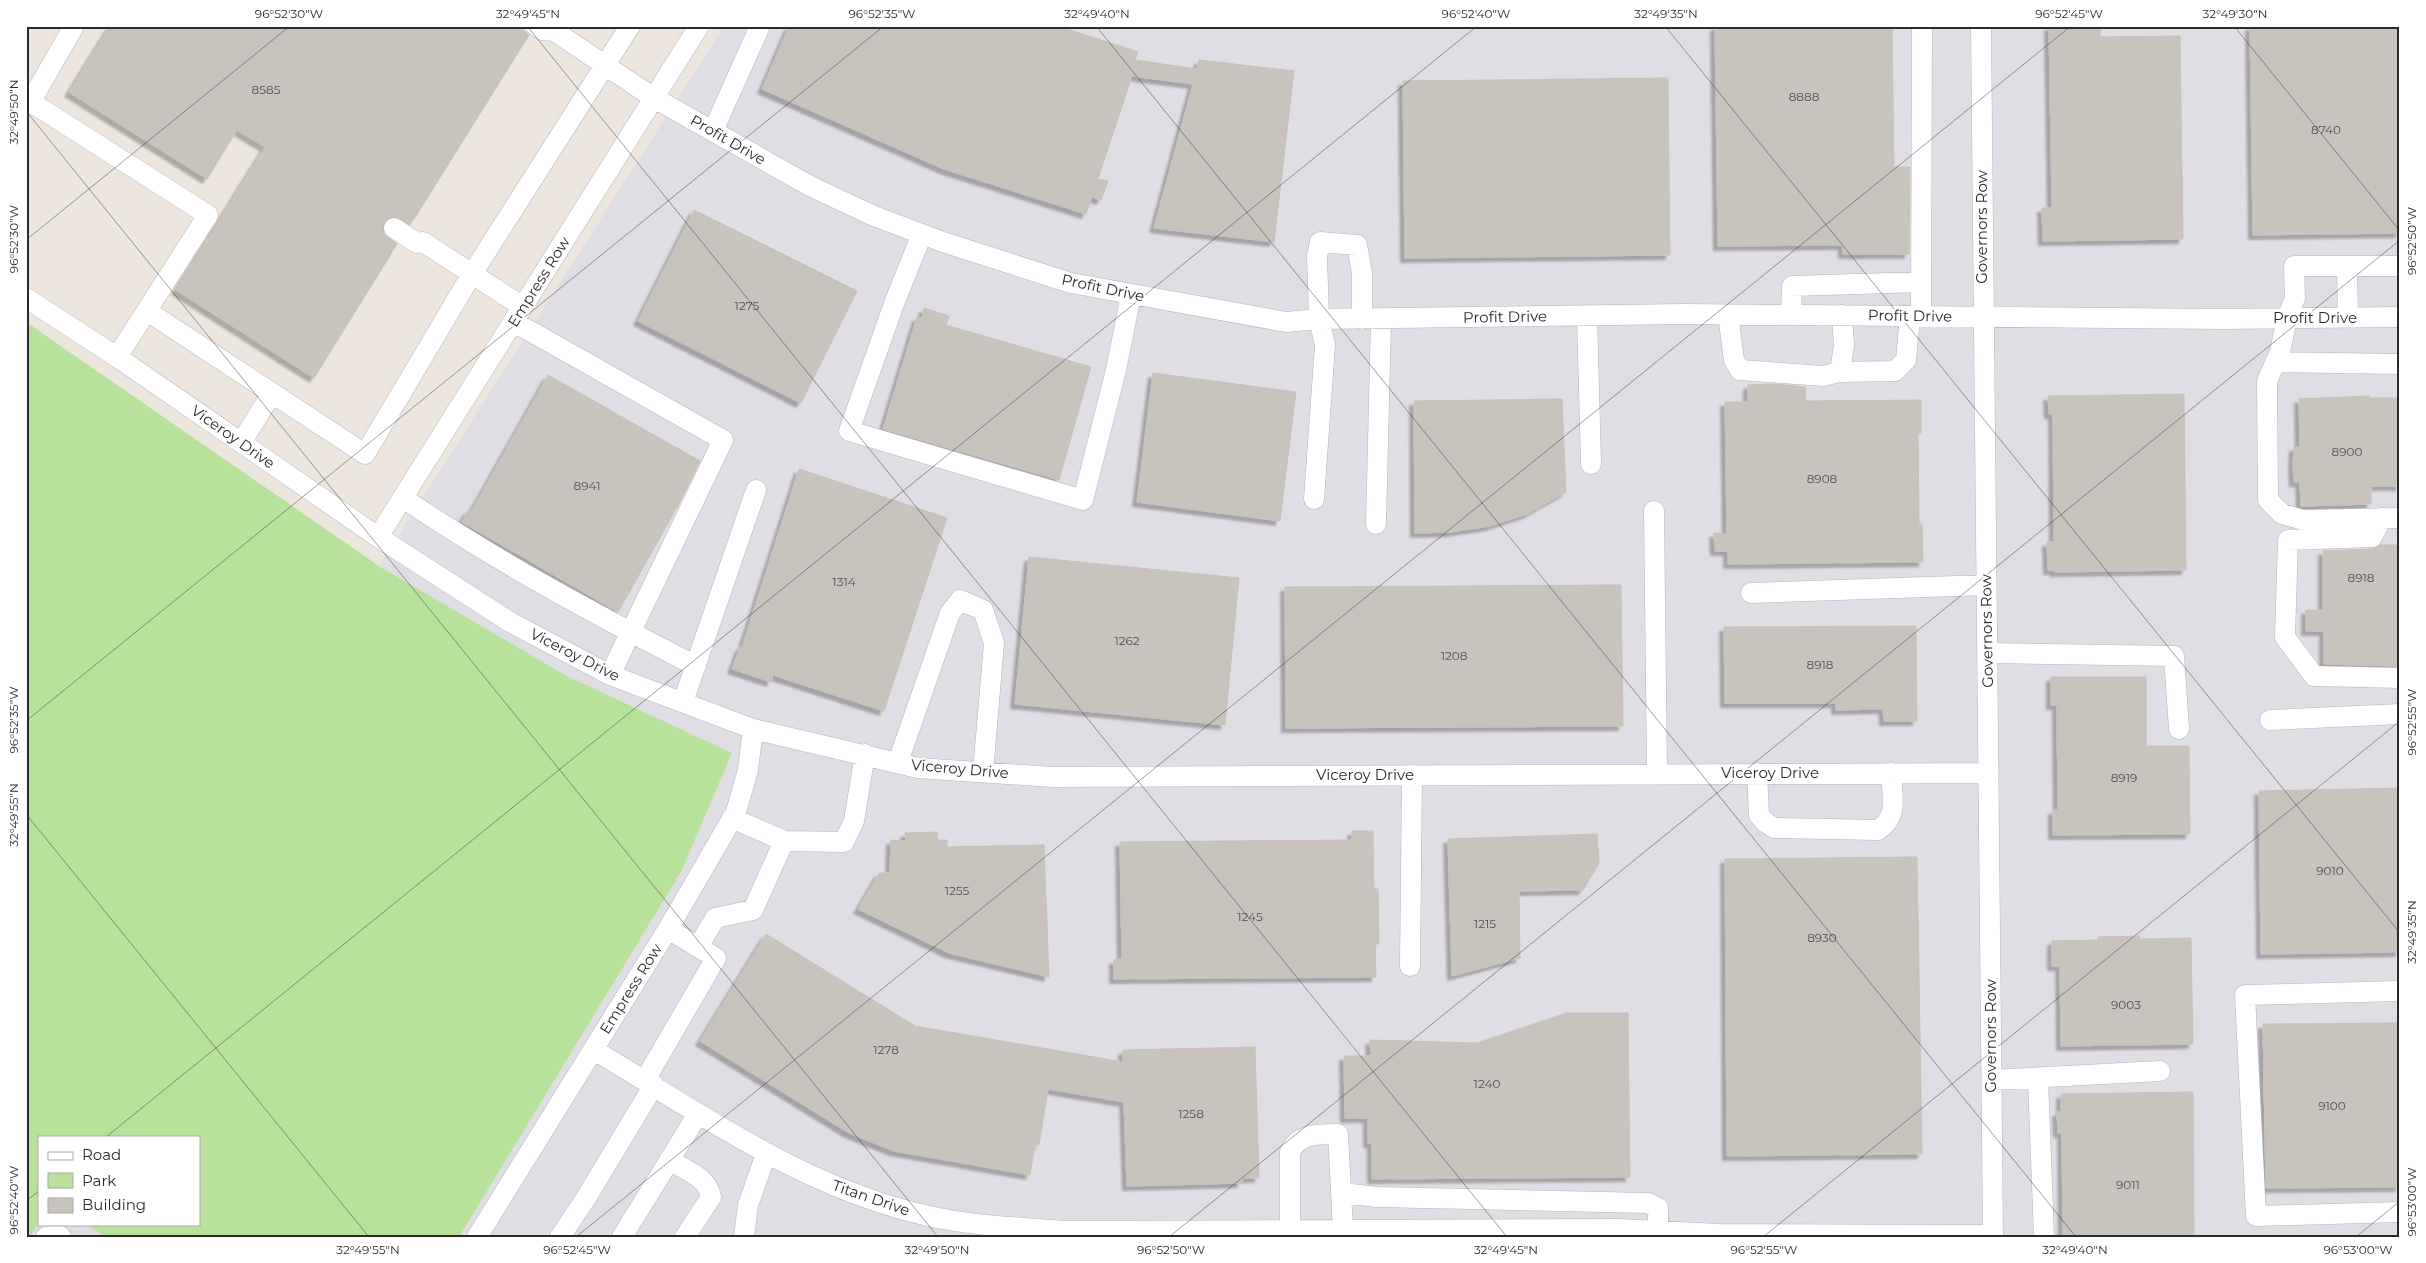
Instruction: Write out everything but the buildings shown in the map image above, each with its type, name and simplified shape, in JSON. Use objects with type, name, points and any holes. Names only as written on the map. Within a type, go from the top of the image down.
[{"type":"street","points":[[74,26],[28,100],[208,214],[117,357]]},
{"type":"street","points":[[147,311],[365,454],[472,274],[630,26]]},
{"type":"street","name":"Empress Row","points":[[378,537],[699,26]]},
{"type":"street","points":[[713,131],[760,26]]},
{"type":"street","points":[[1728,315],[1734,360],[1740,370],[1824,376],[1840,372],[1895,371],[1906,360],[1921,282],[1922,26]]},
{"type":"street","name":"Governors Row","points":[[1981,26],[1982,316],[1989,773],[1993,1236]]},
{"type":"street","name":"Profit Drive","points":[[547,28],[654,98],[810,186],[874,216],[922,234],[1071,283],[1286,322],[1319,319],[1371,320],[1728,315],[2400,317]]},
{"type":"street","points":[[396,224],[421,234],[423,242],[472,274],[518,314],[723,440],[610,675]]},
{"type":"street","points":[[922,234],[895,300],[849,431],[1083,500],[1116,370],[1132,295]]},
{"type":"street","points":[[1314,499],[1325,345],[1319,319],[1317,256],[1320,242],[1357,246],[1371,320],[1376,524]]},
{"type":"street","points":[[2391,518],[2303,520],[2282,514],[2268,500],[2267,381],[2280,352],[2287,318],[2295,298],[2294,266],[2400,266]]},
{"type":"street","points":[[2347,267],[2348,318]]},
{"type":"street","points":[[1791,315],[1792,286],[1921,282]]},
{"type":"street","name":"Viceroy Drive","points":[[26,298],[117,357],[378,537],[510,622],[610,675],[753,729],[918,768],[1053,777],[1989,773]]},
{"type":"street","points":[[1840,372],[1844,345],[1842,315]]},
{"type":"street","points":[[1587,316],[1591,464]]},
{"type":"street","points":[[2275,362],[2400,364]]},
{"type":"street","points":[[242,443],[272,393]]},
{"type":"street","points":[[683,702],[756,490]]},
{"type":"street","points":[[403,498],[450,530],[631,633],[696,666]]},
{"type":"street","points":[[1654,511],[1657,773]]},
{"type":"street","points":[[2391,518],[2372,537],[2288,540],[2285,637],[2314,676],[2400,678]]},
{"type":"street","points":[[1751,593],[1986,585]]},
{"type":"street","points":[[898,762],[950,613],[960,600],[983,610],[994,643],[983,772]]},
{"type":"street","points":[[1987,652],[2174,656],[2180,729]]},
{"type":"street","points":[[2270,720],[2400,714]]},
{"type":"street","name":"Empress Row","points":[[477,1237],[668,929],[732,818],[748,770],[753,729]]},
{"type":"street","points":[[732,818],[784,841],[844,842],[854,821],[865,754]]},
{"type":"street","points":[[1757,773],[1759,815],[1774,828],[1878,830],[1887,824],[1892,815],[1891,773]]},
{"type":"street","points":[[1410,966],[1412,775]]},
{"type":"street","points":[[698,947],[715,918],[753,910],[784,841]]},
{"type":"street","points":[[560,1237],[586,1198],[716,958],[668,929]]},
{"type":"street","points":[[2400,991],[2245,995],[2256,1216],[2400,1212]]},
{"type":"street","name":"Titan Drive","points":[[594,1050],[766,1154],[846,1191],[920,1214],[1000,1226],[1066,1231],[1223,1234],[1258,1234],[1290,1230],[1423,1233],[1619,1229],[1710,1235],[1993,1236]]},
{"type":"street","points":[[1992,1080],[2160,1071]]},
{"type":"street","points":[[2038,1079],[2044,1237]]},
{"type":"street","points":[[622,1237],[698,1114]]},
{"type":"street","points":[[1290,1230],[1290,1152],[1294,1143],[1314,1134],[1338,1134],[1342,1230]]},
{"type":"street","points":[[744,1237],[748,1205],[766,1154]]},
{"type":"street","points":[[668,1160],[702,1179],[710,1188],[711,1197],[685,1237]]},
{"type":"street","points":[[1342,1194],[1377,1197],[1648,1203],[1658,1208],[1658,1231]]},
{"type":"street","points":[[46,1237],[57,1234],[61,1237]]},
{"type":"shaded area","points":[[724,26],[2400,26],[2400,1237],[459,1237],[681,872],[732,753],[565,675],[379,566]]},
{"type":"shaded area","points":[[38,1224],[38,1226],[89,1226],[106,1237],[30,1237]]},
{"type":"green space","points":[[26,322],[379,566],[565,675],[732,753],[681,872],[459,1237],[106,1237],[89,1226],[200,1226],[200,1136],[38,1136],[38,1224],[30,1237],[26,1237]]}]
